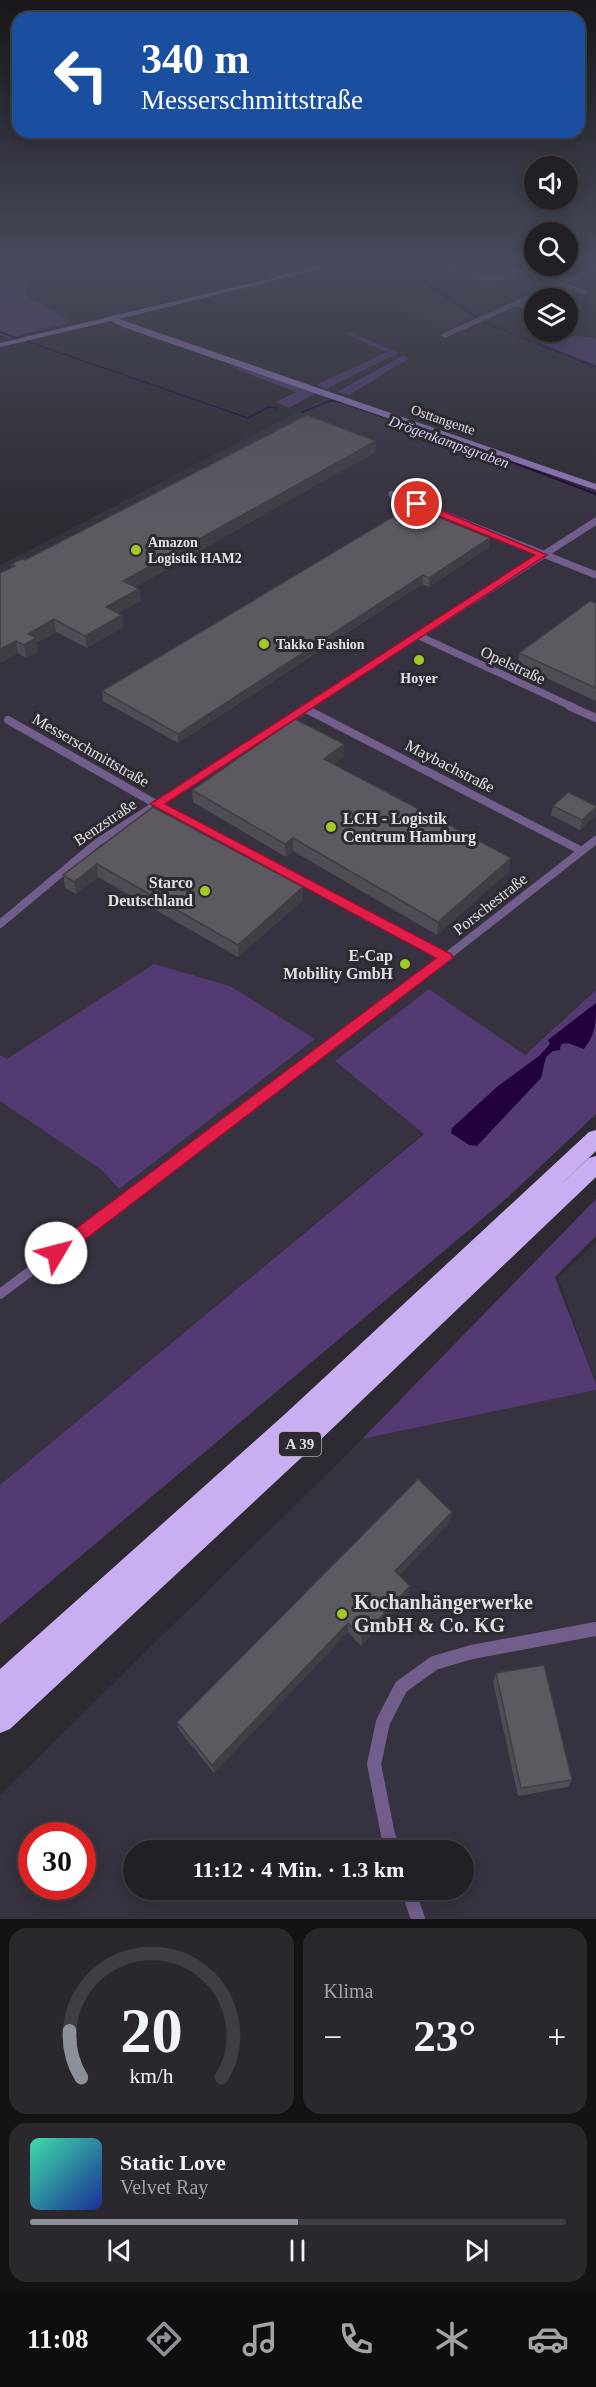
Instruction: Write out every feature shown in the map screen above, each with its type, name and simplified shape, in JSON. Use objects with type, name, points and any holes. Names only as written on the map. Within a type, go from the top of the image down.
[{"type":"highway","name":"A 39","points":[[0,1687],[292,1423],[596,1138]]},
{"type":"highway","name":"A 39","points":[[0,1719],[316,1429],[596,1164]]},
{"type":"street","name":"Osttangente","points":[[207,353],[596,487]]},
{"type":"street","points":[[392,494],[596,575]]},
{"type":"street","name":"Benzstraße","points":[[0,924],[84,852],[596,521]]},
{"type":"street","name":"Opelstraße","points":[[418,636],[596,718]]},
{"type":"street","name":"Maybachstraße","points":[[304,708],[582,851]]},
{"type":"street","name":"Messerschmittstraße","points":[[8,720],[156,804],[446,958]]},
{"type":"street","name":"Porschestraße","points":[[0,1294],[446,958],[596,840]]},
{"type":"street","points":[[390,1840],[374,1764],[383,1722],[401,1686],[434,1663],[472,1652],[596,1629]]},
{"type":"street","points":[[411,1900],[418,1919]]},
{"type":"shaded area","points":[[386,353],[398,353],[326,389],[316,385]]},
{"type":"shaded area","points":[[564,353],[596,353],[596,365]]},
{"type":"shaded area","points":[[404,355],[408,359],[349,395],[337,392]]},
{"type":"shaded area","points":[[230,364],[316,393],[289,408],[276,402],[296,392],[238,370]]},
{"type":"shaded area","points":[[325,398],[596,493],[596,990],[525,1055],[429,989],[335,1061],[424,1133],[0,1485],[0,565]]},
{"type":"shaded area","points":[[154,964],[230,986],[315,1039],[119,1189],[102,1170],[0,1101],[0,1055],[7,1059]]},
{"type":"shaded area","points":[[429,989],[525,1055],[596,990],[596,1114],[507,1198],[0,1624],[0,1485],[424,1134],[335,1061]]},
{"type":"shaded area","points":[[596,1003],[594,1028],[584,1049],[568,1043],[561,1044],[560,1050],[553,1051],[546,1057],[541,1078],[477,1146],[469,1145],[451,1133],[452,1128],[498,1086],[539,1056],[550,1044],[548,1040]]},
{"type":"shaded area","points":[[596,1199],[596,1236],[555,1277],[596,1384],[596,1390],[362,1439]]},
{"type":"shaded area","points":[[596,1242],[596,1384],[558,1278]]},
{"type":"shaded area","points":[[596,1390],[596,1919],[0,1919],[0,1795],[362,1439]]},
{"type":"building","name":"Amazon Logistik HAM2","points":[[307,415],[376,441],[123,581],[139,589],[106,607],[122,615],[85,636],[54,619],[28,634],[36,638],[24,645],[16,641],[0,649],[0,573],[15,566],[12,564],[22,559],[25,560]]},
{"type":"building","name":"Takko Fashion","points":[[411,506],[490,538],[429,578],[423,575],[178,734],[102,691]]},
{"type":"building","points":[[590,601],[596,603],[596,688],[519,653]]},
{"type":"building","name":"LCH - Logistik Centrum Hamburg","points":[[295,719],[344,744],[324,759],[511,858],[438,922],[293,838],[285,844],[192,790]]},
{"type":"building","points":[[568,792],[596,807],[582,820],[553,806]]},
{"type":"building","name":"Starco Deutschland","points":[[153,807],[303,887],[238,945],[97,864],[74,882],[63,875]]},
{"type":"building","name":"Kochanhängerwerke GmbH & Co. KG","points":[[418,1479],[452,1512],[395,1571],[410,1586],[362,1637],[348,1623],[212,1765],[177,1722]]},
{"type":"building","points":[[544,1665],[572,1780],[521,1788],[496,1673]]},
{"type":"waterway","name":"Drögenkampsgraben","points":[[59,353],[248,418],[269,407],[277,408]]},
{"type":"waterway","points":[[560,353],[596,367]]},
{"type":"waterway","name":"Drögenkampsgraben","points":[[302,412],[330,401],[338,401],[506,459]]},
{"type":"waterway","name":"Drögenkampsgraben","points":[[501,458],[596,494]]},
{"type":"place","name":"Amazon Logistik HAM2","points":[[136,550]]},
{"type":"place","name":"Takko Fashion","points":[[264,644]]},
{"type":"place","name":"Hoyer","points":[[419,660]]},
{"type":"place","name":"LCH - Logistik Centrum Hamburg","points":[[331,827]]},
{"type":"place","name":"Starco Deutschland","points":[[205,891]]},
{"type":"place","name":"E-Cap Mobility GmbH","points":[[405,964]]},
{"type":"place","name":"Kochanhängerwerke GmbH & Co. KG","points":[[342,1614]]},
{"type":"route","points":[[56,1253],[446,958],[156,804],[542,555],[417,504]]}]
